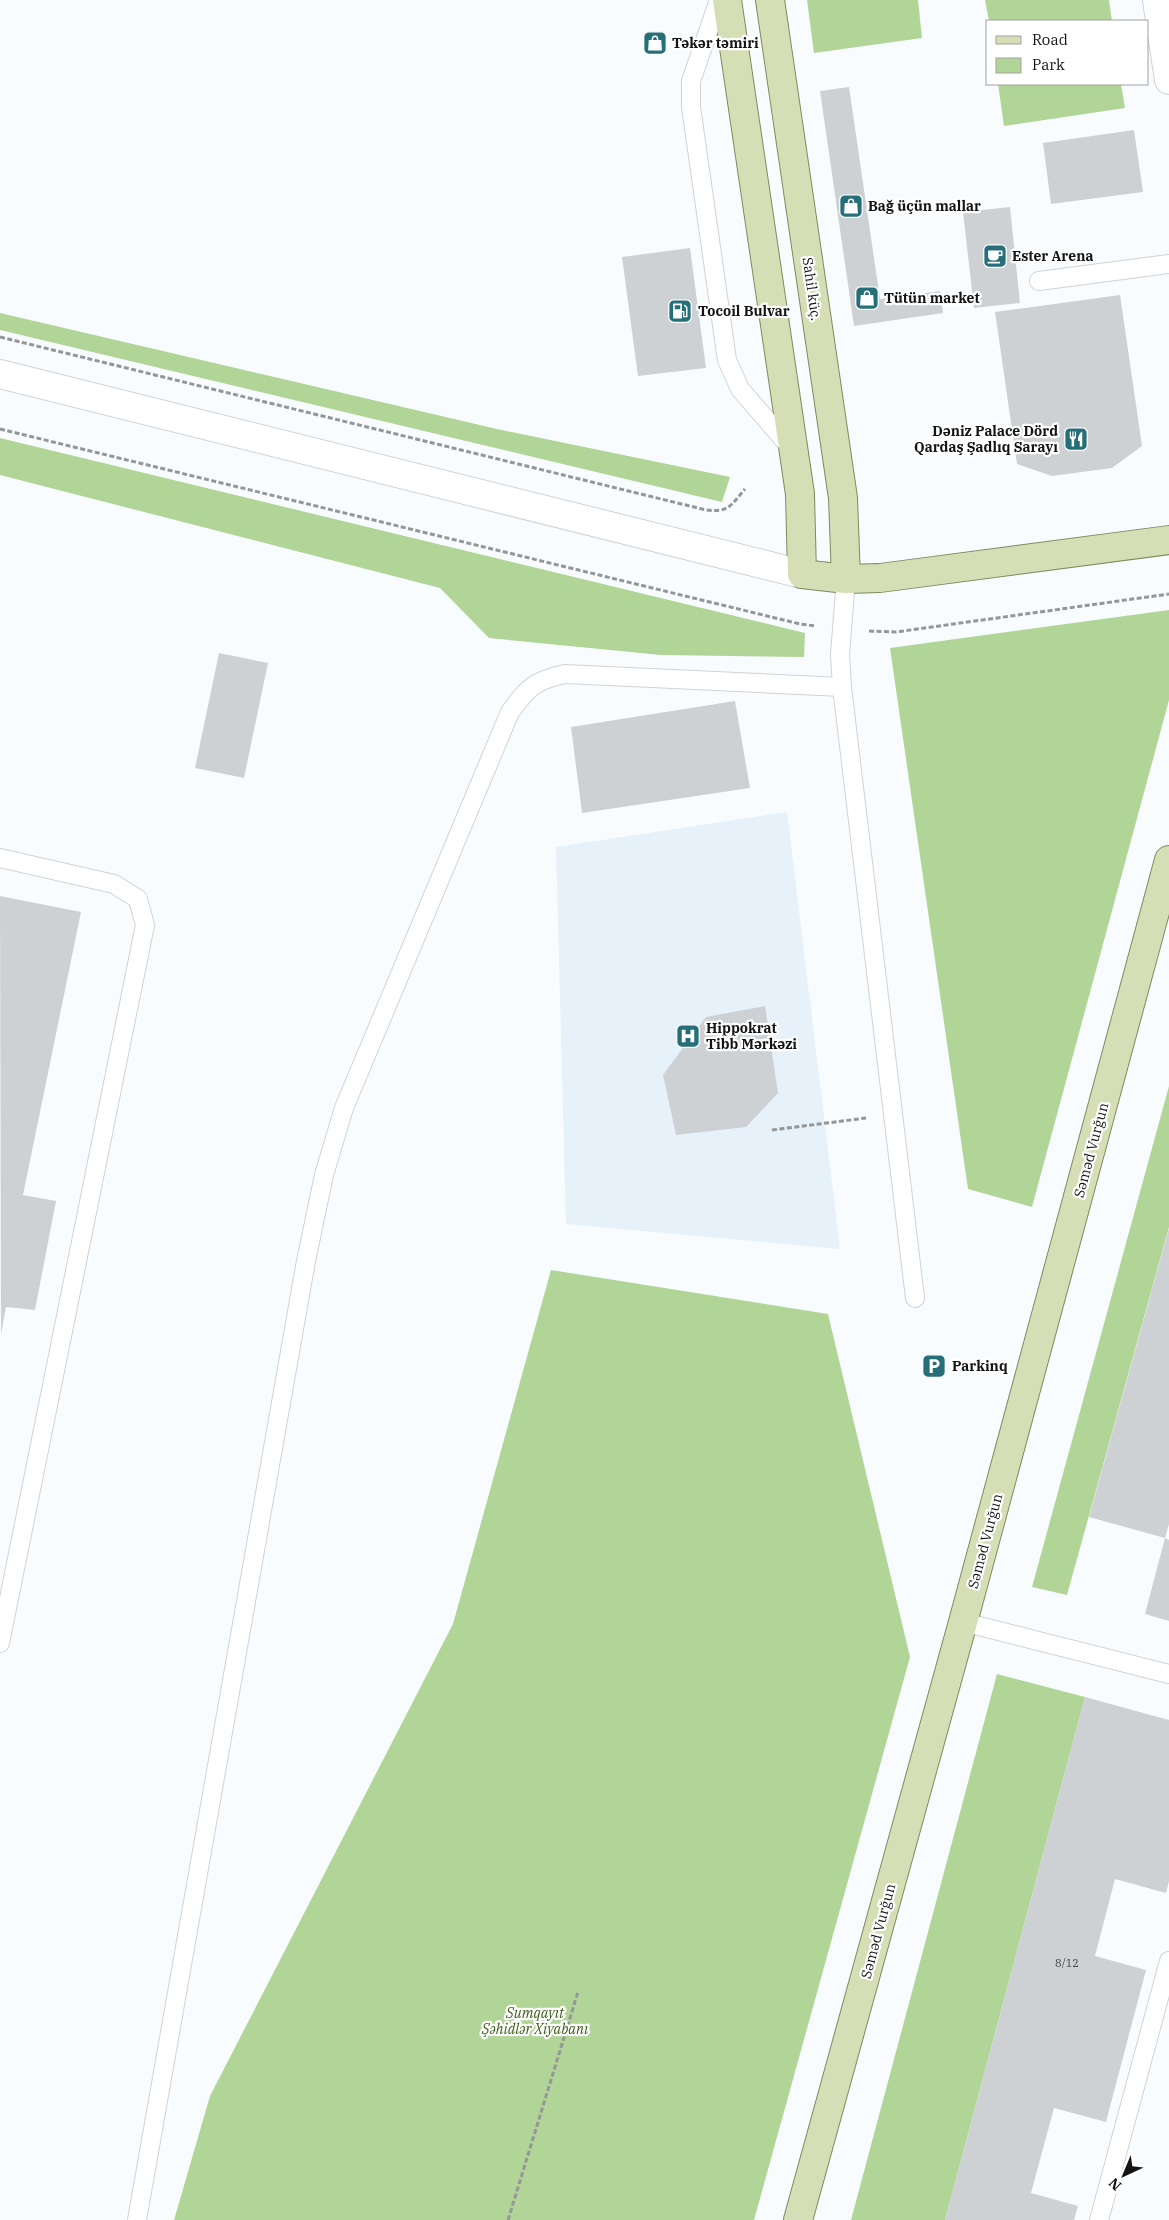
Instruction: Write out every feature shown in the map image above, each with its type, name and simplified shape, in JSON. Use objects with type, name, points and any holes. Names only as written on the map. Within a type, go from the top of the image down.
[{"type":"main road","points":[[727,0],[800,494],[802,574],[846,579],[888,577],[1169,540]]},
{"type":"main road","name":"Sahil küç.","points":[[770,0],[843,498],[846,579]]},
{"type":"main road","points":[[760,222],[772,253],[779,261],[792,264],[799,260],[802,251],[802,217]]},
{"type":"main road","name":"Səməd Vurğun","points":[[798,2220],[963,1622],[1169,860]]},
{"type":"street","points":[[1157,0],[1169,80]]},
{"type":"street","points":[[0,374],[802,574]]},
{"type":"lane","points":[[719,0],[691,81],[691,107],[728,360],[740,389],[793,450]]},
{"type":"lane","points":[[1039,281],[1169,264]]},
{"type":"lane","points":[[846,579],[840,654],[842,687],[916,1298]]},
{"type":"lane","points":[[137,2220],[302,1280],[324,1175],[344,1108],[510,712],[527,690],[542,679],[565,674],[842,687]]},
{"type":"lane","points":[[0,858],[114,884],[138,899],[145,925],[7,1577],[0,1643]]},
{"type":"lane","points":[[963,1622],[1169,1674]]},
{"type":"lane","points":[[1099,2220],[1169,1961]]},
{"type":"path","points":[[0,337],[706,510],[719,512],[728,508],[745,490]]},
{"type":"path","points":[[0,429],[800,624],[896,632],[1169,594]]},
{"type":"path","points":[[772,1130],[894,1114]]},
{"type":"path","points":[[508,2220],[578,1992]]},
{"type":"shaded area","name":"Hippokrat Tibb Mərkəzi","points":[[787,812],[840,1249],[566,1224],[556,847]]},
{"type":"green space","points":[[807,0],[918,0],[922,38],[814,53]]},
{"type":"green space","points":[[985,0],[1109,0],[1112,20],[989,20]]},
{"type":"green space","points":[[998,85],[1121,85],[1125,108],[1004,126]]},
{"type":"green space","points":[[0,313],[497,429],[730,477],[722,502],[0,330]]},
{"type":"green space","points":[[0,438],[805,633],[804,657],[661,655],[489,638],[440,588],[0,475]]},
{"type":"green space","points":[[1169,610],[1169,700],[1032,1207],[968,1189],[890,648]]},
{"type":"green space","points":[[1169,1086],[1169,1227],[1067,1595],[1032,1587]]},
{"type":"green space","name":"Sumqayıt Şəhidlər Xiyabanı","points":[[551,1270],[828,1314],[910,1657],[754,2220],[174,2220],[210,2096],[453,1624]]},
{"type":"green space","points":[[997,1674],[1085,1697],[945,2220],[851,2220]]},
{"type":"building","points":[[849,87],[880,299],[940,291],[943,313],[854,326],[820,91]]},
{"type":"building","points":[[1134,130],[1143,192],[1051,204],[1043,143]]},
{"type":"building","points":[[1010,207],[1020,303],[974,308],[963,212]]},
{"type":"building","points":[[690,248],[706,368],[638,376],[622,257]]},
{"type":"building","points":[[1120,295],[1142,446],[1112,468],[1052,476],[1017,464],[995,312]]},
{"type":"building","points":[[219,653],[268,663],[244,778],[195,768]]},
{"type":"building","points":[[735,701],[750,788],[582,813],[571,727]]},
{"type":"building","points":[[0,896],[81,912],[23,1195],[56,1201],[35,1310],[6,1307],[1,1334]]},
{"type":"building","points":[[765,1006],[778,1093],[746,1127],[676,1135],[663,1075],[706,1017]]},
{"type":"building","points":[[1169,1228],[1169,1524],[1165,1538],[1089,1517]]},
{"type":"building","points":[[1165,1538],[1169,1540],[1169,1621],[1145,1614]]},
{"type":"building","points":[[1085,1697],[1169,1720],[1169,1881],[1166,1893],[1115,1879],[1095,1956],[1146,1970],[1106,2122],[1054,2108],[1031,2193],[1078,2206],[1074,2220],[945,2220]]},
{"type":"place","name":"Təkər təmiri","points":[[655,43]]},
{"type":"place","name":"Bağ üçün mallar","points":[[851,206]]},
{"type":"place","name":"Ester Arena","points":[[995,256]]},
{"type":"place","name":"Tütün market","points":[[867,298]]},
{"type":"place","name":"Tocoil Bulvar","points":[[680,311]]},
{"type":"place","name":"Dəniz Palace Dörd Qardaş Şadlıq Sarayı","points":[[1076,439]]},
{"type":"place","name":"Hippokrat Tibb Mərkəzi","points":[[688,1036]]},
{"type":"place","name":"Parkinq","points":[[934,1366]]}]
